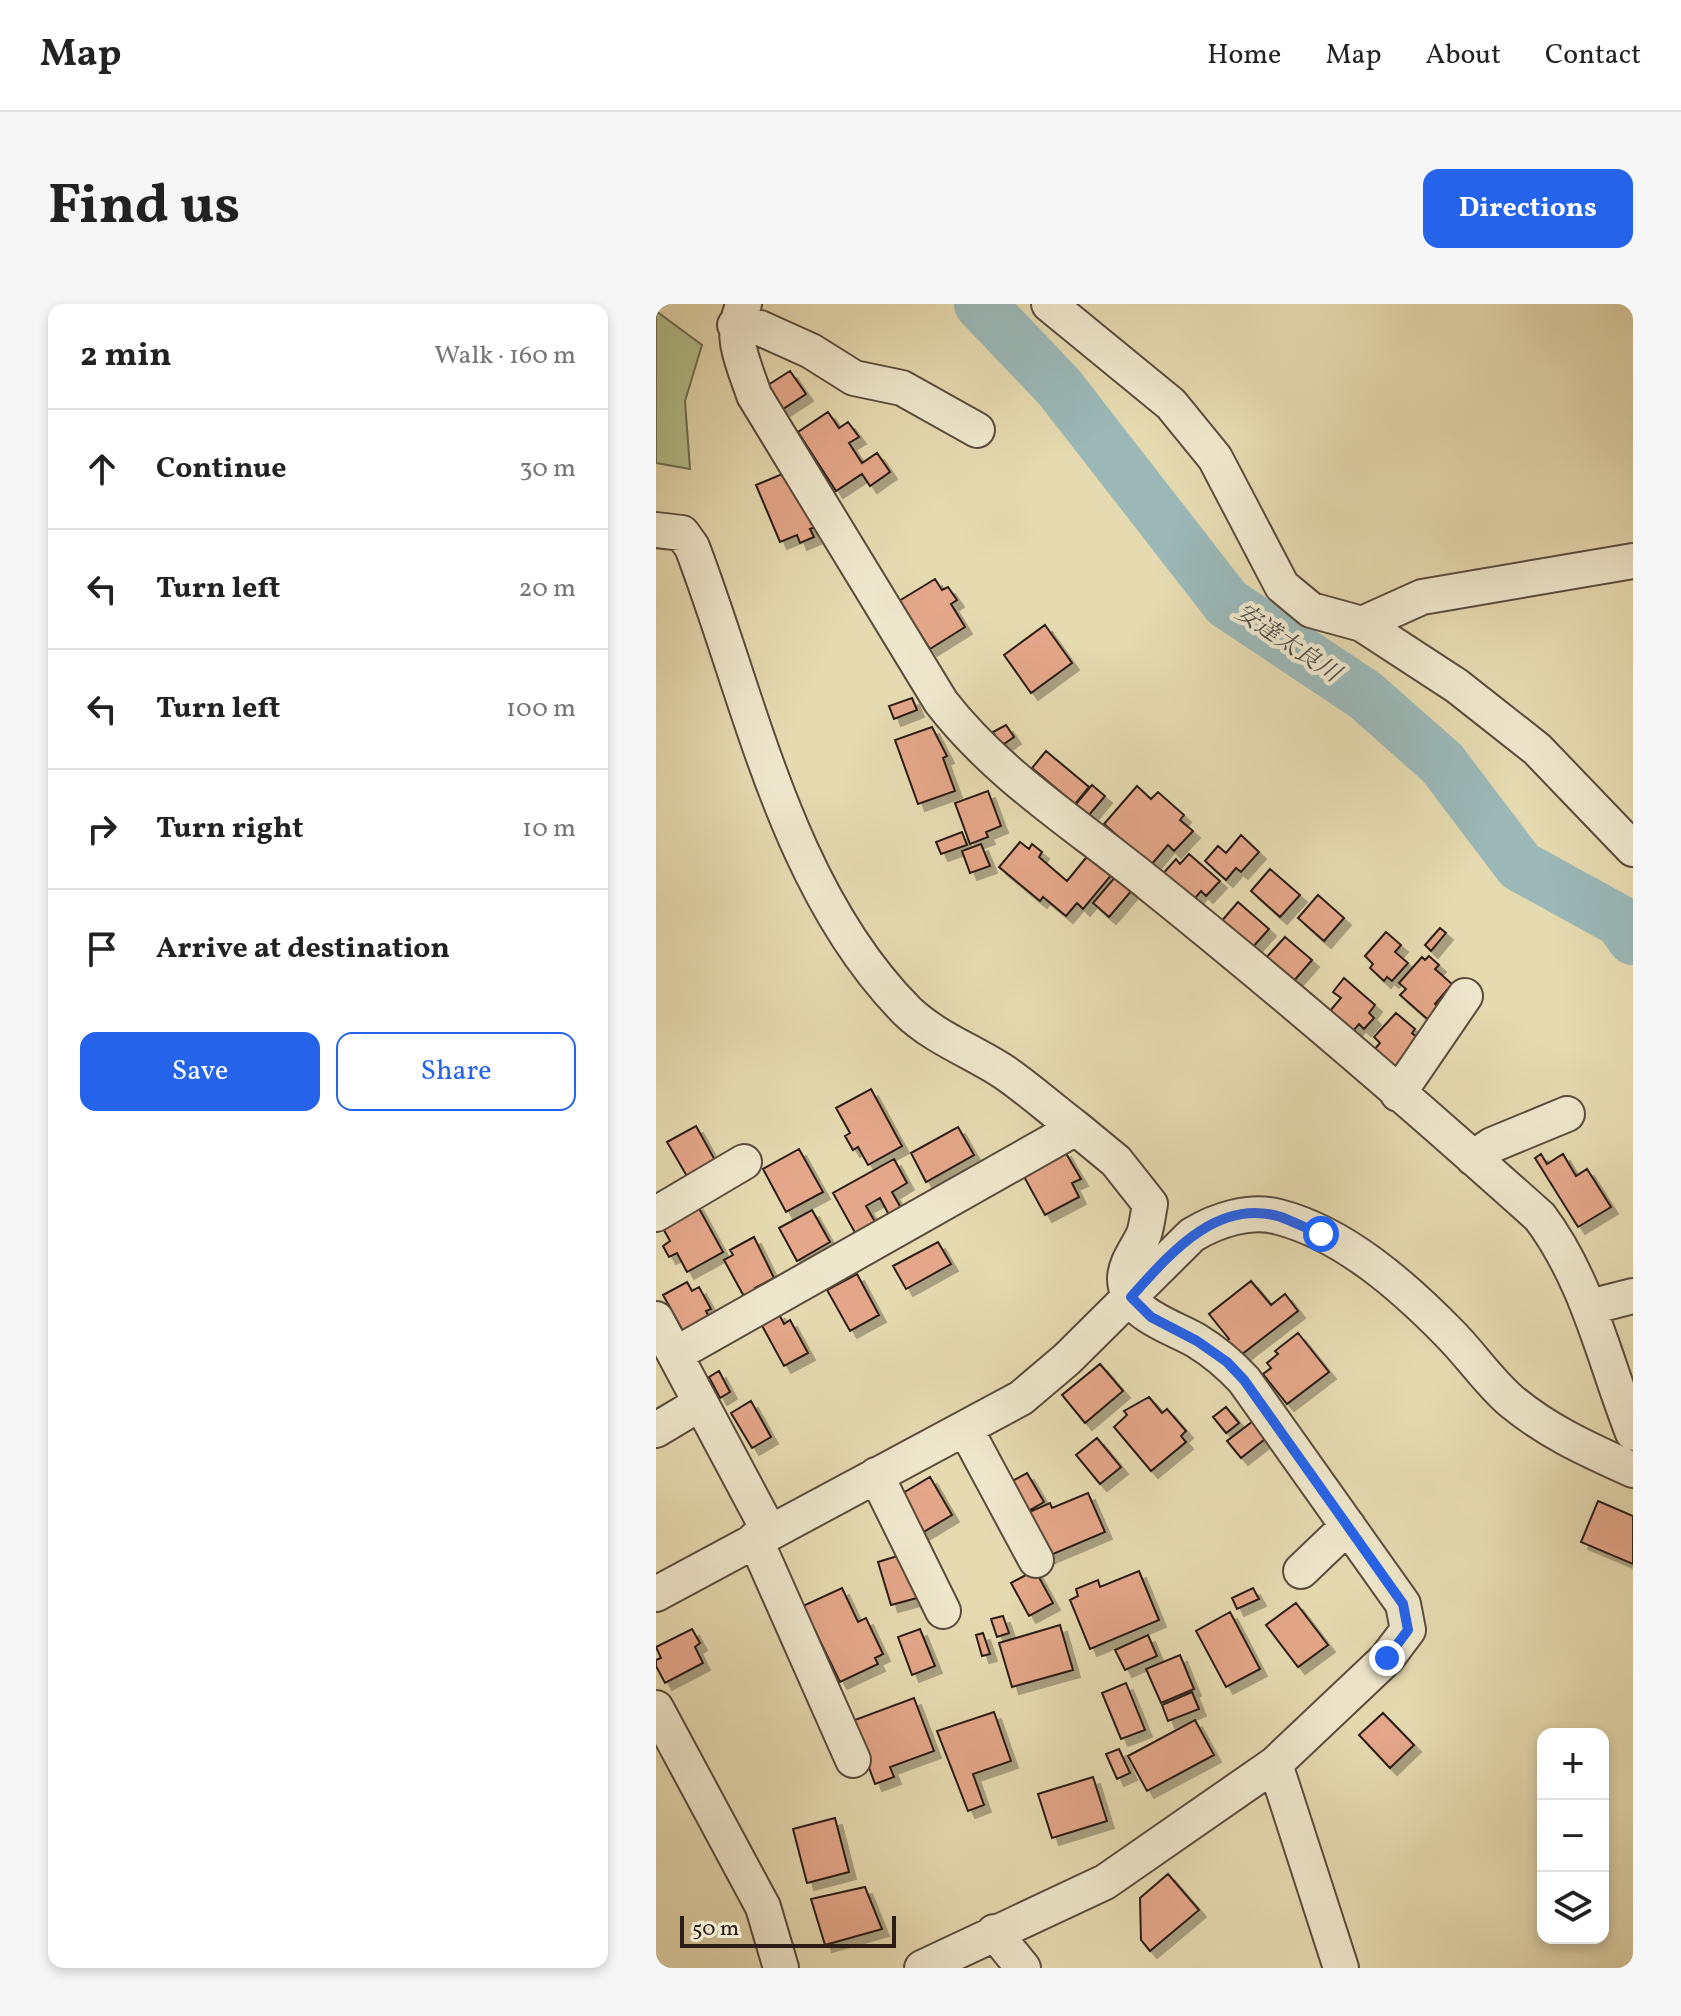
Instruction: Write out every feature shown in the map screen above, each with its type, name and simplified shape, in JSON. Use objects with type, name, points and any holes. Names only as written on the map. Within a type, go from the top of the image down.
[{"type":"street","points":[[1049,304],[1171,404],[1215,458],[1282,586],[1311,610],[1362,624],[1457,686],[1537,749],[1633,849]]},
{"type":"street","points":[[977,430],[902,388],[854,378],[811,351],[739,315],[736,340],[754,395],[941,702],[964,732],[1002,769],[1152,885],[1540,1217],[1568,1260],[1590,1307],[1633,1433]]},
{"type":"street","points":[[656,530],[682,533],[692,547],[803,857],[836,918],[875,974],[910,1014],[932,1031],[1004,1072],[1116,1161],[1150,1204],[1145,1231],[1126,1270],[1125,1281],[1131,1297],[1151,1317],[1197,1341],[1227,1362],[1403,1604],[1408,1630],[1387,1658],[1275,1764],[1105,1882],[922,1968]]},
{"type":"street","points":[[1362,624],[1422,597],[1633,561]]},
{"type":"street","points":[[1398,1094],[1465,996]]},
{"type":"street","points":[[1473,1158],[1492,1145],[1567,1114]]},
{"type":"street","points":[[676,1354],[1076,1128]]},
{"type":"street","points":[[656,1214],[744,1162]]},
{"type":"street","points":[[656,1594],[1021,1398],[1131,1297],[1172,1252],[1207,1226],[1254,1214],[1278,1216],[1356,1254],[1449,1332],[1510,1400],[1558,1436],[1633,1470]]},
{"type":"street","points":[[1590,1307],[1633,1296]]},
{"type":"street","points":[[656,1319],[701,1403],[763,1536],[853,1760]]},
{"type":"street","points":[[656,1430],[701,1403]]},
{"type":"street","points":[[965,1428],[1036,1560]]},
{"type":"street","points":[[876,1475],[943,1611]]},
{"type":"street","points":[[1301,1571],[1348,1526]]},
{"type":"street","points":[[656,1708],[763,1907],[781,1968]]},
{"type":"street","points":[[1275,1764],[1341,1968]]},
{"type":"street","points":[[994,1932],[1023,1968]]},
{"type":"green space","points":[[656,311],[702,345],[685,401],[690,469],[656,463]]},
{"type":"building","points":[[790,371],[806,394],[783,409],[768,385]]},
{"type":"building","points":[[828,412],[839,428],[848,422],[859,437],[849,443],[862,463],[877,453],[890,472],[870,486],[862,474],[836,491],[798,432]]},
{"type":"building","points":[[787,472],[799,502],[809,498],[820,525],[810,529],[814,537],[800,543],[797,535],[780,542],[756,485]]},
{"type":"building","points":[[935,579],[942,590],[948,587],[957,600],[951,604],[965,627],[930,649],[899,601]]},
{"type":"building","points":[[1045,625],[1072,663],[1031,693],[1004,655]]},
{"type":"building","points":[[912,698],[917,710],[894,719],[889,706]]},
{"type":"building","points":[[1006,725],[1014,737],[1001,746],[993,732]]},
{"type":"building","points":[[932,727],[947,756],[943,758],[955,791],[918,804],[895,740]]},
{"type":"building","points":[[1046,751],[1089,787],[1075,804],[1032,768]]},
{"type":"building","points":[[1092,785],[1105,796],[1089,815],[1076,804]]},
{"type":"building","points":[[1137,786],[1151,799],[1158,792],[1184,815],[1180,820],[1193,831],[1174,851],[1168,845],[1151,865],[1104,824]]},
{"type":"building","points":[[988,791],[1001,826],[986,832],[988,837],[970,844],[955,803]]},
{"type":"building","points":[[962,832],[967,845],[941,854],[936,842]]},
{"type":"building","points":[[1241,835],[1259,852],[1241,872],[1236,868],[1226,880],[1205,861],[1218,846],[1226,853]]},
{"type":"building","points":[[1020,842],[1029,849],[1032,844],[1042,852],[1039,857],[1067,881],[1090,853],[1113,873],[1083,909],[1077,903],[1066,916],[1043,897],[1040,901],[999,867]]},
{"type":"building","points":[[981,844],[990,866],[970,873],[962,851]]},
{"type":"building","points":[[1189,854],[1220,881],[1206,896],[1201,891],[1190,904],[1160,877],[1176,859],[1180,864]]},
{"type":"building","points":[[1270,869],[1300,895],[1280,917],[1251,891]]},
{"type":"building","points":[[1116,876],[1133,889],[1109,917],[1093,903]]},
{"type":"building","points":[[1318,895],[1344,918],[1324,941],[1298,918]]},
{"type":"building","points":[[1238,902],[1269,929],[1251,949],[1220,923]]},
{"type":"building","points":[[1440,928],[1446,933],[1431,951],[1425,945]]},
{"type":"building","points":[[1386,932],[1401,945],[1395,952],[1408,963],[1392,981],[1387,977],[1384,981],[1370,968],[1373,964],[1365,956]]},
{"type":"building","points":[[1285,937],[1312,960],[1292,983],[1265,959]]},
{"type":"building","points":[[1429,956],[1439,965],[1435,969],[1452,984],[1435,1004],[1443,1012],[1433,1024],[1400,995],[1406,989],[1399,983],[1422,957],[1425,960]]},
{"type":"building","points":[[1344,978],[1375,1005],[1369,1013],[1374,1018],[1364,1029],[1359,1024],[1353,1031],[1330,1011],[1341,998],[1333,992]]},
{"type":"building","points":[[1396,1013],[1415,1029],[1412,1033],[1420,1040],[1394,1069],[1373,1051],[1380,1043],[1374,1037]]},
{"type":"building","points":[[871,1089],[902,1146],[868,1165],[858,1147],[853,1150],[845,1136],[850,1133],[836,1108]]},
{"type":"building","points":[[696,1126],[716,1162],[688,1178],[667,1142]]},
{"type":"building","points":[[958,1127],[974,1155],[926,1182],[911,1153]]},
{"type":"building","points":[[799,1149],[823,1192],[786,1212],[763,1169]]},
{"type":"building","points":[[1064,1150],[1081,1179],[1072,1183],[1079,1197],[1045,1215],[1022,1173]]},
{"type":"building","points":[[1541,1154],[1547,1164],[1563,1154],[1576,1176],[1587,1169],[1611,1207],[1578,1227],[1535,1158]]},
{"type":"building","points":[[894,1159],[907,1183],[892,1192],[901,1208],[889,1215],[880,1198],[866,1206],[878,1227],[858,1238],[833,1193]]},
{"type":"building","points":[[696,1203],[723,1252],[687,1272],[677,1253],[669,1257],[663,1246],[670,1241],[660,1223]]},
{"type":"building","points":[[812,1210],[830,1242],[797,1261],[779,1228]]},
{"type":"building","points":[[754,1237],[774,1278],[755,1288],[758,1293],[746,1300],[724,1260],[733,1255],[730,1250]]},
{"type":"building","points":[[938,1242],[951,1264],[906,1289],[893,1266]]},
{"type":"building","points":[[857,1274],[879,1315],[850,1331],[827,1290]]},
{"type":"building","points":[[1251,1281],[1271,1305],[1285,1294],[1298,1311],[1237,1358],[1224,1342],[1229,1339],[1209,1314]]},
{"type":"building","points":[[687,1282],[692,1291],[699,1287],[711,1309],[706,1311],[711,1321],[692,1332],[690,1326],[683,1331],[663,1295]]},
{"type":"building","points":[[778,1312],[784,1324],[790,1320],[808,1353],[784,1366],[760,1322]]},
{"type":"building","points":[[1298,1333],[1329,1372],[1287,1404],[1263,1374],[1271,1368],[1267,1363],[1278,1354],[1275,1351]]},
{"type":"building","points":[[1100,1364],[1123,1391],[1085,1423],[1062,1395]]},
{"type":"building","points":[[719,1371],[730,1392],[720,1398],[709,1377]]},
{"type":"building","points":[[1149,1397],[1162,1413],[1167,1409],[1186,1431],[1181,1436],[1186,1442],[1151,1471],[1114,1427],[1127,1415],[1124,1411]]},
{"type":"building","points":[[751,1401],[771,1437],[752,1448],[731,1413]]},
{"type":"building","points":[[1226,1407],[1239,1423],[1226,1433],[1213,1417]]},
{"type":"building","points":[[1257,1418],[1270,1435],[1241,1458],[1227,1441]]},
{"type":"building","points":[[1097,1438],[1121,1467],[1100,1484],[1076,1455]]},
{"type":"building","points":[[1027,1473],[1044,1502],[1023,1514],[1007,1484]]},
{"type":"building","points":[[930,1477],[952,1515],[920,1534],[898,1496]]},
{"type":"building","points":[[1088,1493],[1105,1532],[1046,1557],[1027,1513],[1050,1503],[1052,1508]]},
{"type":"building","points":[[1598,1501],[1633,1516],[1633,1564],[1581,1542]]},
{"type":"building","points":[[904,1554],[917,1598],[891,1605],[878,1562]]},
{"type":"building","points":[[1035,1570],[1053,1603],[1029,1616],[1011,1583]]},
{"type":"building","points":[[1139,1571],[1159,1620],[1090,1649],[1070,1600],[1078,1596],[1076,1589],[1098,1580],[1100,1587]]},
{"type":"building","points":[[842,1588],[858,1622],[866,1618],[883,1654],[875,1658],[878,1664],[840,1682],[803,1606]]},
{"type":"building","points":[[1253,1588],[1259,1599],[1237,1609],[1232,1598]]},
{"type":"building","points":[[1296,1603],[1328,1645],[1298,1667],[1266,1625]]},
{"type":"building","points":[[1230,1612],[1260,1669],[1226,1687],[1196,1631]]},
{"type":"building","points":[[1003,1616],[1009,1633],[997,1637],[991,1619]]},
{"type":"building","points":[[1060,1625],[1073,1670],[1012,1687],[999,1643]]},
{"type":"building","points":[[692,1629],[700,1643],[695,1647],[703,1663],[665,1683],[656,1666],[656,1660],[661,1658],[656,1647]]},
{"type":"building","points":[[920,1629],[935,1666],[912,1675],[898,1637]]},
{"type":"building","points":[[983,1633],[990,1654],[982,1656],[976,1635]]},
{"type":"building","points":[[1148,1635],[1157,1656],[1125,1670],[1115,1650]]},
{"type":"building","points":[[1180,1655],[1194,1689],[1161,1703],[1146,1669]]},
{"type":"building","points":[[1126,1683],[1145,1730],[1121,1739],[1102,1693]]},
{"type":"building","points":[[1192,1692],[1199,1709],[1168,1721],[1162,1705]]},
{"type":"building","points":[[914,1698],[934,1751],[890,1767],[894,1777],[875,1784],[852,1721]]},
{"type":"building","points":[[994,1712],[1011,1761],[973,1774],[984,1805],[968,1811],[937,1731]]},
{"type":"building","points":[[1383,1713],[1414,1745],[1390,1768],[1359,1735]]},
{"type":"building","points":[[1195,1720],[1214,1755],[1147,1791],[1128,1756]]},
{"type":"building","points":[[1119,1749],[1130,1773],[1117,1779],[1106,1754]]},
{"type":"building","points":[[1093,1777],[1107,1821],[1052,1838],[1038,1794]]},
{"type":"building","points":[[835,1818],[849,1872],[807,1883],[793,1829]]},
{"type":"building","points":[[1168,1874],[1199,1910],[1150,1951],[1141,1940],[1140,1898]]},
{"type":"building","points":[[865,1887],[882,1929],[825,1945],[811,1899]]},
{"type":"waterway","name":"安達太良川","points":[[980,304],[1059,387],[1227,603],[1365,695],[1442,763],[1520,866],[1620,921],[1633,939]]},
{"type":"route","points":[[1321,1234],[1278,1216],[1237,1216],[1207,1226],[1192,1235],[1131,1297],[1151,1317],[1197,1341],[1227,1362],[1264,1407],[1403,1604],[1408,1630],[1387,1658]]}]
